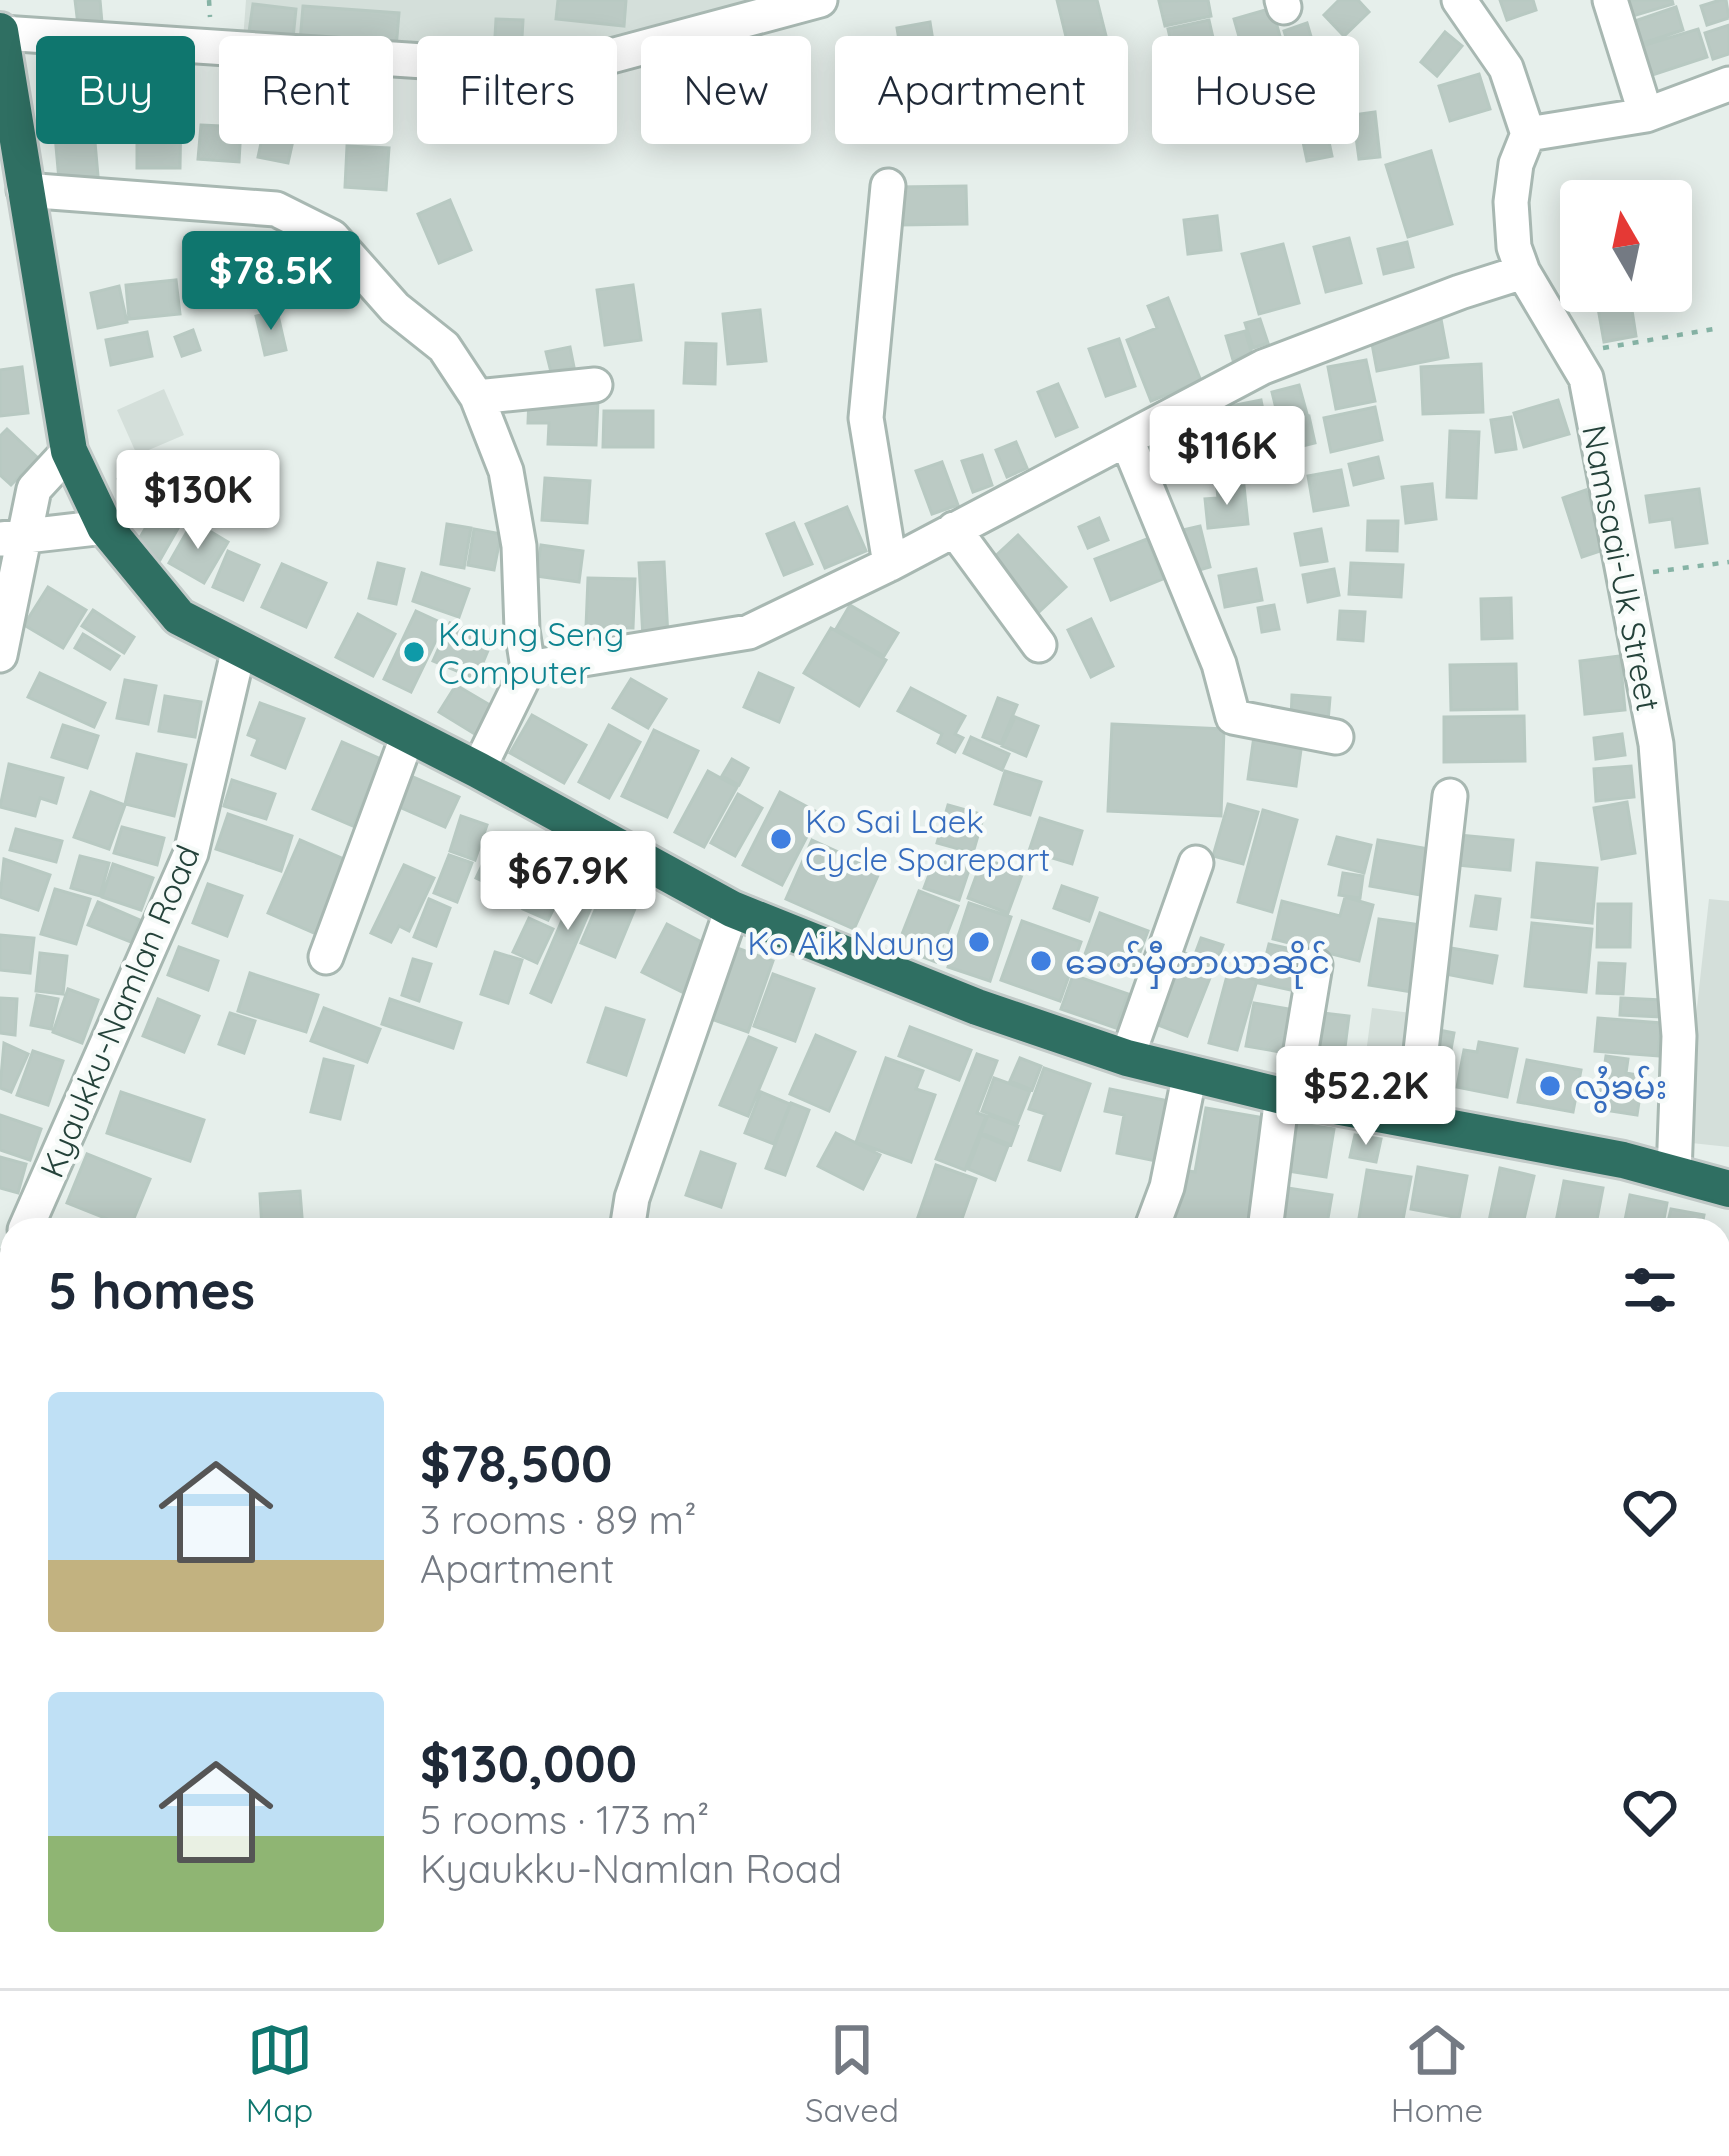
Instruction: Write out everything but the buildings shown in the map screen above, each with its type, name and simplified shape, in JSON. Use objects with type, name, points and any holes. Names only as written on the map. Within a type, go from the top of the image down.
[{"type":"highway","points":[[1,32],[69,451],[106,527],[178,617],[478,770],[732,909],[977,1006],[1127,1058],[1287,1097],[1623,1160],[1729,1189]]},
{"type":"street","points":[[1,32],[484,65],[600,59],[820,0]]},
{"type":"street","points":[[1460,0],[1506,68],[1528,134],[1646,115],[1729,84]]},
{"type":"street","points":[[1610,0],[1646,115]]},
{"type":"street","name":"Namsaai-Uk Street","points":[[1528,134],[1516,164],[1511,202],[1514,247],[1522,272],[1586,378],[1656,744],[1679,1036],[1674,1174]]},
{"type":"street","points":[[888,186],[866,418],[890,564]]},
{"type":"street","points":[[23,190],[276,209],[332,237],[395,308],[444,347],[477,397],[506,471],[519,546],[521,630],[528,668],[478,770]]},
{"type":"street","points":[[528,668],[748,632],[890,564],[1263,367],[1522,272]]},
{"type":"street","points":[[477,397],[595,385]]},
{"type":"street","points":[[1127,440],[1220,664],[1233,717],[1336,737]]},
{"type":"street","points":[[0,655],[12,539],[34,489],[69,451]]},
{"type":"street","points":[[12,539],[106,527]]},
{"type":"street","points":[[954,529],[1039,645]]},
{"type":"street","name":"Kyaukku-Namlan Road","points":[[30,1218],[191,853],[238,648]]},
{"type":"street","points":[[326,957],[408,736]]},
{"type":"street","points":[[1413,1120],[1450,796]]},
{"type":"street","points":[[1127,1058],[1196,863]]},
{"type":"street","points":[[629,1218],[732,909]]},
{"type":"street","points":[[1267,1218],[1315,965]]},
{"type":"street","points":[[1155,1218],[1167,1187],[1190,1073]]},
{"type":"path","points":[[1574,353],[1714,328]]},
{"type":"path","points":[[1624,577],[1729,562]]},
{"type":"shaded area","points":[[246,0],[778,0],[617,37],[417,36],[417,51],[393,50],[393,36],[243,36]]},
{"type":"shaded area","points":[[164,389],[184,435],[137,455],[117,410]]},
{"type":"shaded area","points":[[1709,899],[1729,901],[1729,1147],[1682,1142]]},
{"type":"shaded area","points":[[1372,1008],[1419,1014],[1410,1082],[1363,1076]]},
{"type":"place","name":"Kaung Seng Computer","points":[[414,652]]},
{"type":"place","name":"Ko Sai Laek Cycle Sparepart","points":[[781,839]]},
{"type":"place","name":"Ko Aik Naung","points":[[979,942]]},
{"type":"place","name":"ခေတ်မှီတာယာဆိုင်","points":[[1041,961]]},
{"type":"place","name":"လွႆၶမ်း","points":[[1550,1086]]}]
